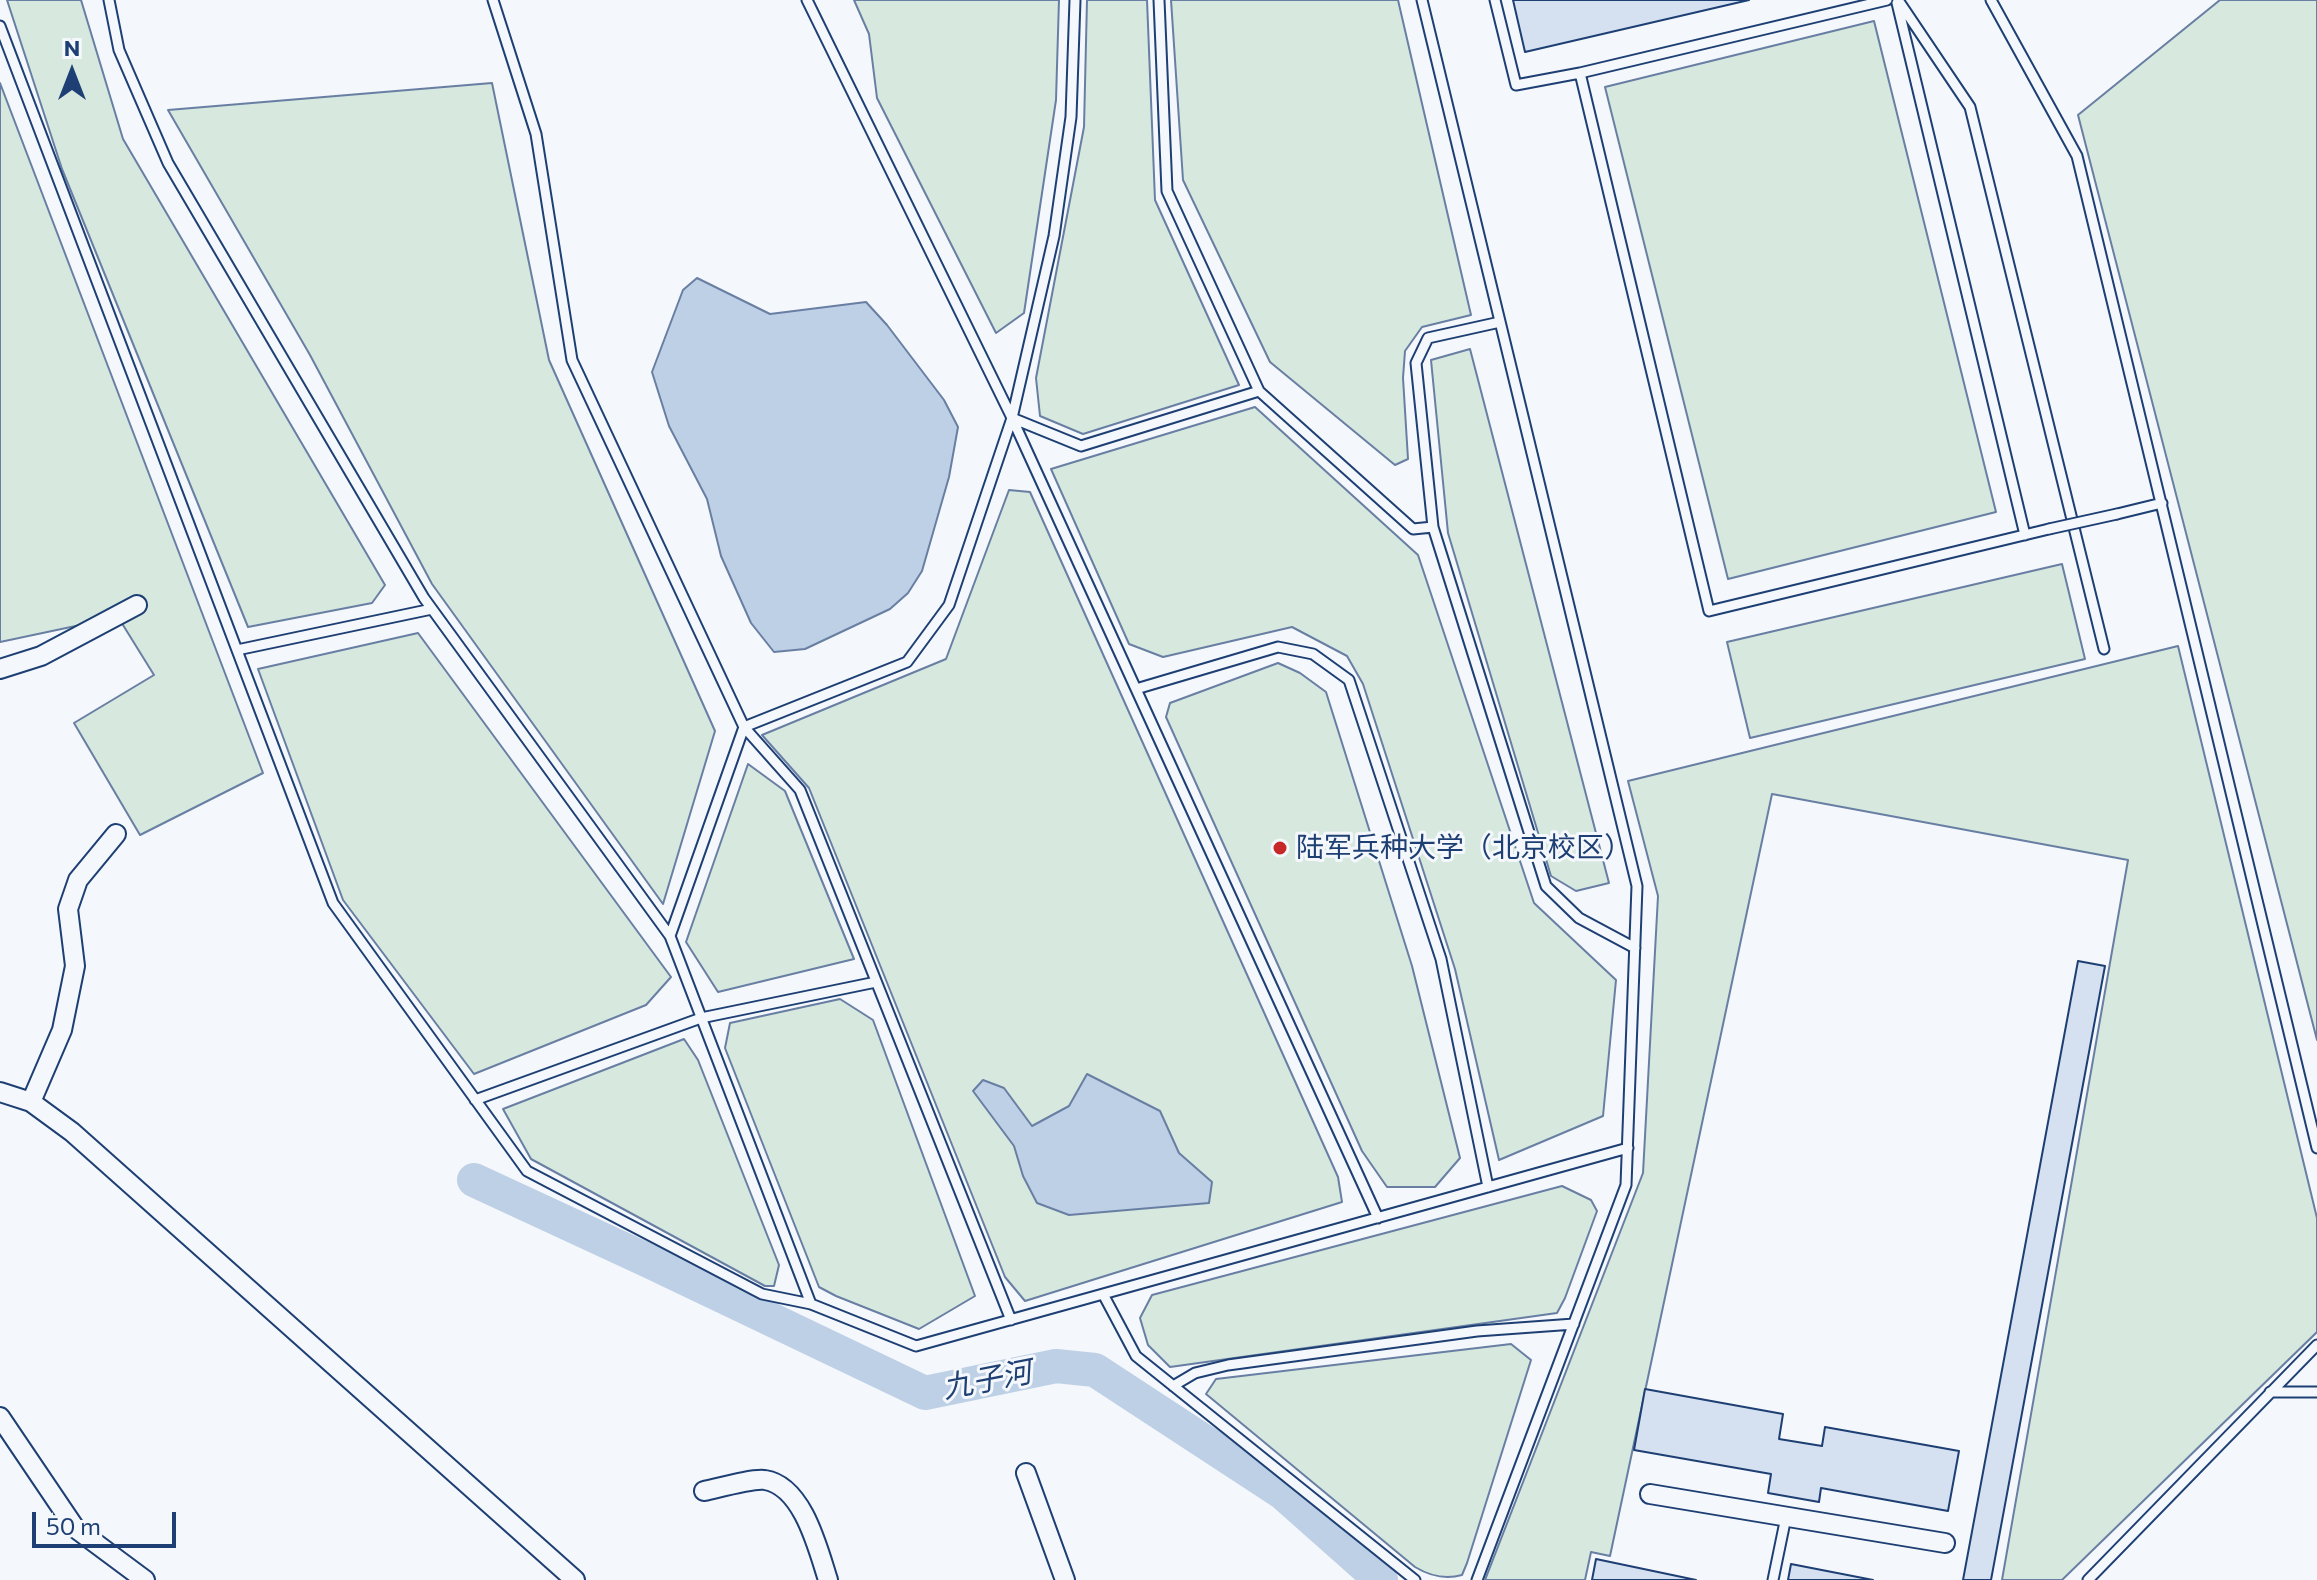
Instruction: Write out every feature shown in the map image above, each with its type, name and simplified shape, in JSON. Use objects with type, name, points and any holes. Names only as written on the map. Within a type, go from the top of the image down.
[{"type":"street","points":[[0,669],[41,656],[137,605]]},
{"type":"street","points":[[31,1102],[62,1030],[75,966],[68,909],[78,880],[116,834]]},
{"type":"street","points":[[0,1092],[31,1102],[72,1132],[575,1580]]},
{"type":"street","points":[[0,1417],[75,1528],[145,1580]]},
{"type":"street","points":[[1026,1473],[1065,1580]]},
{"type":"street","points":[[704,1491],[764,1480],[790,1491],[811,1529],[828,1580]]},
{"type":"street","points":[[1650,1494],[1945,1543]]},
{"type":"lane","points":[[109,0],[119,50],[168,163],[432,609],[670,936],[811,1304]]},
{"type":"lane","points":[[493,0],[536,134],[572,360],[744,727],[800,790],[1011,1320]]},
{"type":"lane","points":[[807,0],[1012,418],[1378,1218]]},
{"type":"lane","points":[[670,936],[744,727],[907,662],[949,605],[1012,418],[1054,236],[1071,117],[1075,0]]},
{"type":"lane","points":[[1159,0],[1167,191],[1259,391],[1413,529],[1433,527]]},
{"type":"lane","points":[[1422,0],[1637,886],[1626,1185],[1477,1580]]},
{"type":"lane","points":[[1495,0],[1516,85],[1580,73],[1887,0]]},
{"type":"lane","points":[[1897,0],[2025,535]]},
{"type":"lane","points":[[1897,0],[1970,107],[2104,649]]},
{"type":"lane","points":[[1991,0],[2077,156],[2317,1148]]},
{"type":"lane","points":[[0,26],[333,903],[527,1171],[762,1294],[811,1304],[916,1346],[1628,1148]]},
{"type":"lane","points":[[1580,73],[1709,611],[2162,503]]},
{"type":"lane","points":[[1500,322],[1428,338],[1416,363],[1433,527],[1546,886],[1579,918],[1635,948]]},
{"type":"lane","points":[[1012,418],[1081,446],[1259,391]]},
{"type":"lane","points":[[237,650],[432,609]]},
{"type":"lane","points":[[1136,689],[1278,647],[1313,654],[1349,680],[1441,959],[1488,1187]]},
{"type":"lane","points":[[475,1100],[701,1018],[876,982]]},
{"type":"lane","points":[[1103,1294],[1136,1356],[1415,1580]]},
{"type":"lane","points":[[1173,1386],[1195,1373],[1228,1365],[1477,1331],[1574,1324]]},
{"type":"lane","points":[[2088,1580],[2317,1345]]},
{"type":"lane","points":[[2270,1392],[2317,1392]]},
{"type":"lane","points":[[1773,1580],[1786,1516]]},
{"type":"shaded area","points":[[7,0],[81,0],[123,139],[385,585],[372,603],[248,627],[62,169]]},
{"type":"shaded area","points":[[854,0],[1059,0],[1056,100],[1024,313],[996,333],[877,98],[869,34]]},
{"type":"shaded area","points":[[1087,0],[1147,0],[1155,200],[1239,385],[1083,434],[1040,416],[1036,378],[1084,127]]},
{"type":"shaded area","points":[[1171,0],[1398,0],[1471,315],[1422,327],[1405,351],[1403,378],[1408,459],[1395,465],[1270,362],[1183,180]]},
{"type":"shaded area","points":[[2220,0],[2317,0],[2317,1040],[2078,115]]},
{"type":"shaded area","points":[[1874,21],[1996,512],[1728,579],[1605,87]]},
{"type":"shaded area","points":[[0,83],[263,773],[140,835],[74,723],[154,675],[118,617],[0,642]]},
{"type":"shaded area","points":[[492,83],[549,360],[715,731],[663,904],[432,584],[310,355],[168,110]]},
{"type":"shaded area","points":[[1470,349],[1609,883],[1576,891],[1551,876],[1448,533],[1431,360]]},
{"type":"shaded area","points":[[1255,407],[1418,555],[1534,903],[1616,980],[1603,1116],[1499,1160],[1455,969],[1363,684],[1347,656],[1292,627],[1163,657],[1129,644],[1051,469]]},
{"type":"shaded area","points":[[1009,490],[1030,492],[1338,1177],[1342,1202],[1025,1301],[1005,1277],[809,788],[762,735],[946,659]]},
{"type":"shaded area","points":[[2062,564],[2085,659],[1750,738],[1727,642]]},
{"type":"shaded area","points":[[418,633],[671,977],[646,1005],[474,1074],[343,900],[258,669]]},
{"type":"shaded area","points":[[2178,646],[2317,1218],[2317,1332],[2062,1580],[2002,1580],[2128,860],[1772,794],[1610,1556],[1591,1552],[1585,1580],[1485,1580],[1643,1173],[1658,896],[1628,781]]},
{"type":"shaded area","points":[[1278,663],[1300,673],[1326,692],[1412,966],[1460,1158],[1435,1187],[1387,1187],[1362,1151],[1166,717],[1170,703]]},
{"type":"shaded area","points":[[748,764],[785,791],[854,959],[718,992],[686,942]]},
{"type":"shaded area","points":[[840,999],[873,1020],[975,1296],[919,1329],[819,1287],[725,1048],[730,1023]]},
{"type":"shaded area","points":[[684,1039],[698,1060],[779,1265],[774,1286],[765,1286],[531,1159],[503,1109]]},
{"type":"shaded area","points":[[1562,1186],[1591,1200],[1597,1211],[1557,1313],[1170,1367],[1148,1345],[1140,1318],[1152,1295]]},
{"type":"shaded area","points":[[1511,1344],[1531,1360],[1467,1563],[1462,1575],[1450,1577],[1426,1573],[1415,1567],[1206,1394],[1216,1379]]},
{"type":"water","points":[[697,278],[770,314],[866,302],[944,400],[958,427],[949,477],[922,571],[908,593],[890,609],[805,649],[774,652],[751,623],[721,556],[707,499],[669,426],[652,372],[683,290]]},
{"type":"water","points":[[1087,1074],[1160,1111],[1179,1153],[1212,1182],[1209,1203],[1069,1215],[1037,1203],[1023,1176],[1014,1146],[973,1091],[983,1080],[1004,1088],[1032,1126],[1069,1106]]},
{"type":"building","points":[[1513,0],[1749,0],[1525,52]]},
{"type":"building","points":[[2078,961],[2105,966],[1991,1580],[1963,1580]]},
{"type":"building","points":[[1645,1389],[1783,1414],[1779,1439],[1822,1446],[1825,1427],[1959,1451],[1948,1511],[1821,1488],[1819,1502],[1768,1493],[1771,1474],[1634,1450]]},
{"type":"building","points":[[1596,1559],[1696,1580],[1592,1580]]},
{"type":"building","points":[[1791,1564],[1873,1580],[1788,1580]]},
{"type":"waterway","name":"九子河","points":[[474,1180],[925,1393],[1056,1366],[1095,1370],[1283,1493],[1381,1580]]},
{"type":"place","name":"陆军兵种大学（北京校区）","points":[[1280,848]]}]
